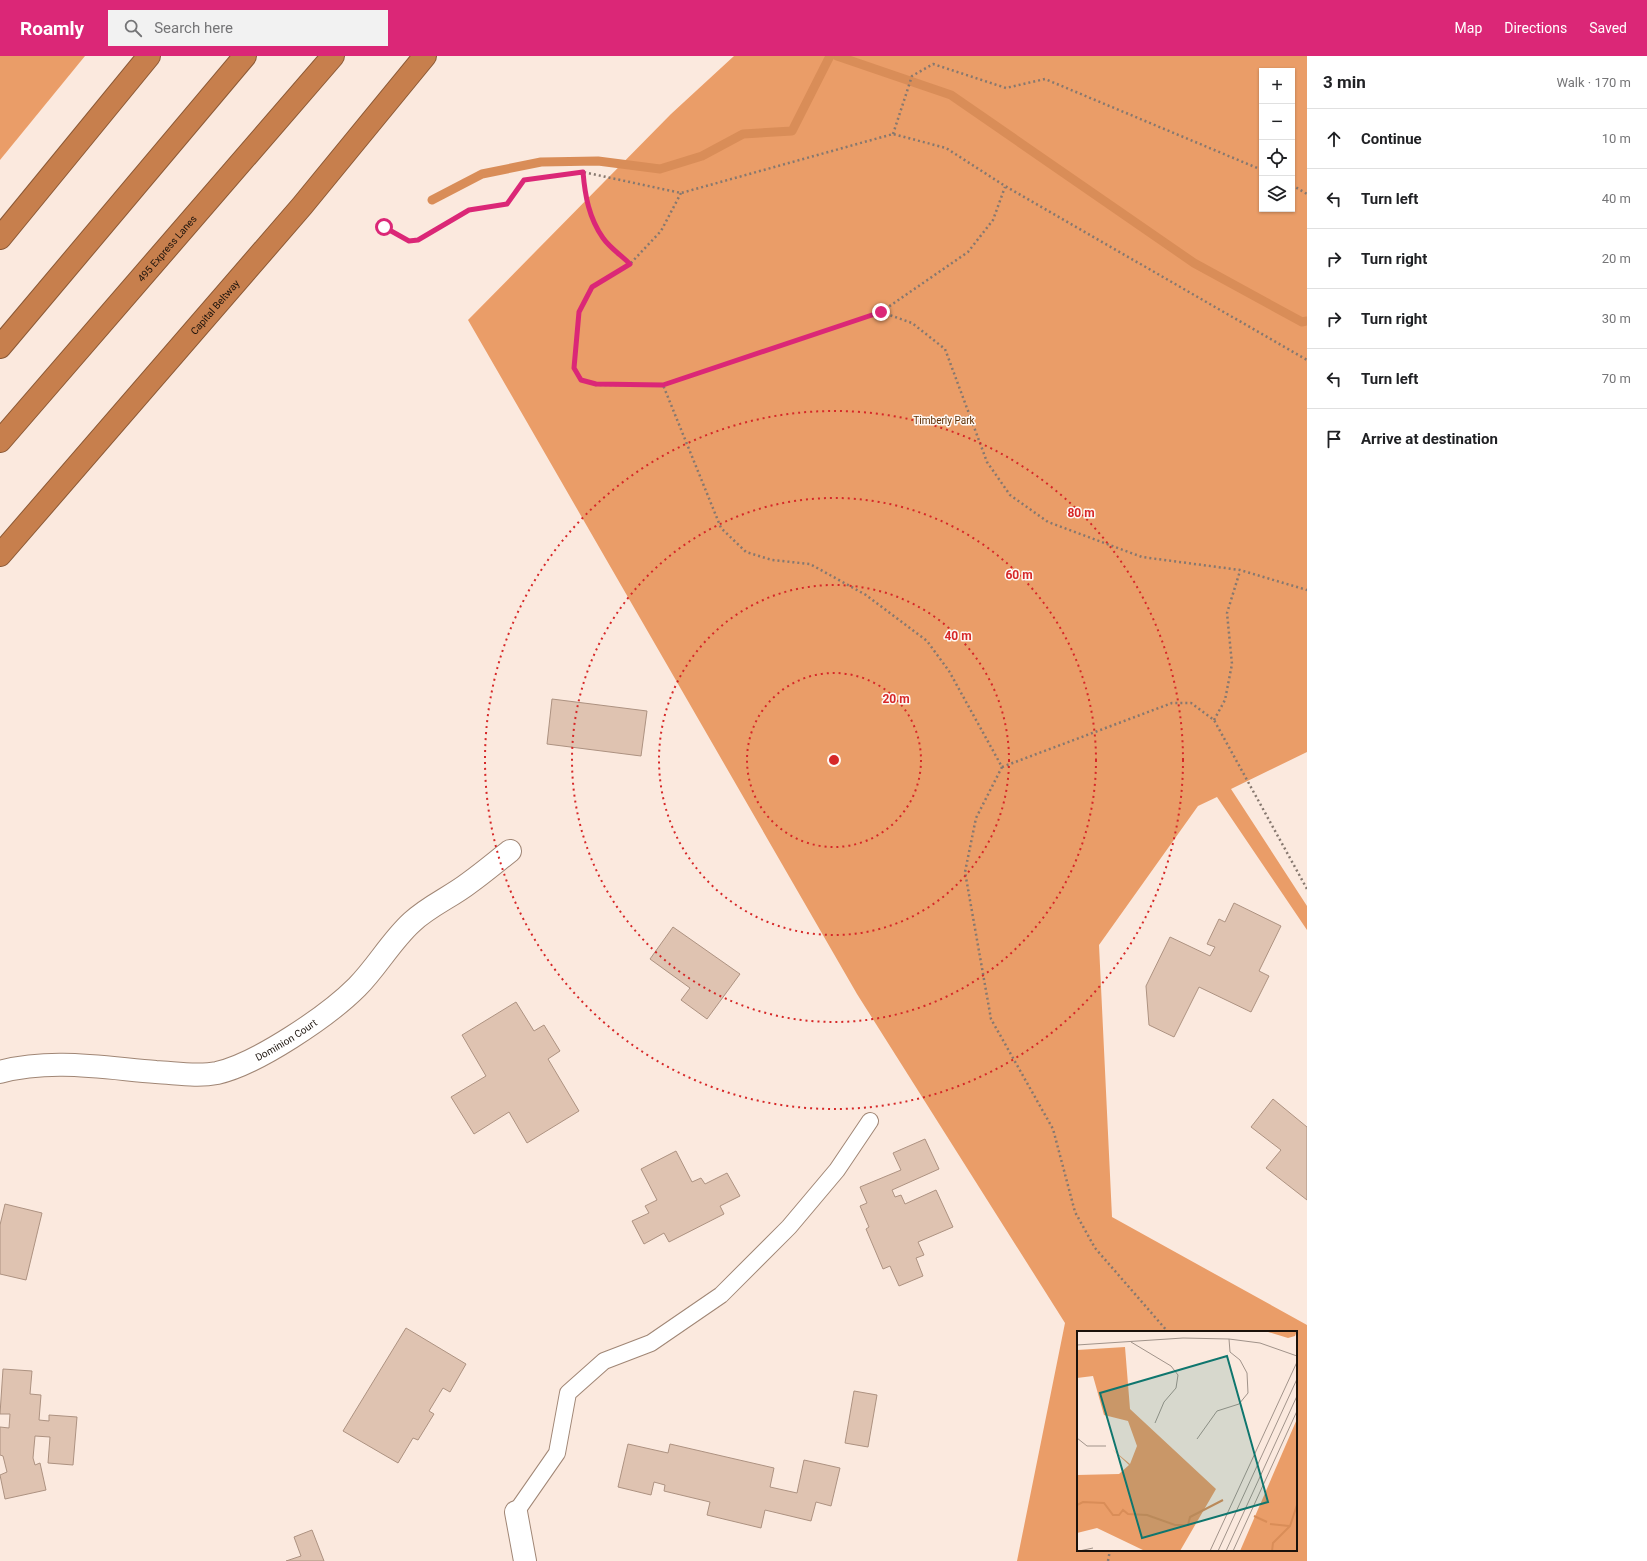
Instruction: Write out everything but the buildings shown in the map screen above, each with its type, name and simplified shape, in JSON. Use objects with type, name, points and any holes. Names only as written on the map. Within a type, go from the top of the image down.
[{"type":"highway","points":[[0,238],[149,56]]},
{"type":"highway","points":[[0,347],[245,56]]},
{"type":"highway","name":"495 Express Lanes","points":[[0,441],[333,56]]},
{"type":"highway","name":"Capital Beltway","points":[[0,554],[302,206],[425,56]]},
{"type":"street","name":"Dominion Court","points":[[0,1072],[13,1068],[56,1064],[188,1074],[216,1073],[243,1065],[296,1034],[339,1004],[358,986],[411,923],[428,908],[469,884],[510,851]]},
{"type":"street","points":[[516,1512],[525,1561]]},
{"type":"lane","points":[[516,1512],[557,1453],[568,1393],[604,1361],[651,1343],[721,1295],[789,1227],[837,1170],[870,1121]]},
{"type":"path","points":[[893,134],[912,76],[933,64],[1006,88],[1045,79],[1259,169]]},
{"type":"path","points":[[384,227],[409,241],[418,240],[469,210],[507,204],[524,180],[583,172],[681,193],[893,134],[946,148],[1005,186],[1307,360]]},
{"type":"path","points":[[583,172],[585,192],[590,213],[604,239],[630,264]]},
{"type":"path","points":[[681,193],[661,231],[630,264],[592,287],[579,312],[574,368],[581,380],[596,384],[663,385],[881,312],[968,252],[993,220],[1005,186]]},
{"type":"path","points":[[1295,188],[1307,194]]},
{"type":"path","points":[[881,312],[912,323],[944,349],[987,462],[1010,495],[1048,522],[1142,558],[1240,570],[1307,590]]},
{"type":"path","points":[[663,385],[721,528],[746,552],[772,560],[810,564],[866,595],[927,641],[949,671],[1002,767]]},
{"type":"path","points":[[1214,720],[1225,700],[1232,664],[1227,613],[1240,570]]},
{"type":"path","points":[[1167,1331],[1095,1248],[1075,1212],[1053,1129],[991,1018],[965,872],[976,818],[1002,767],[1172,703],[1192,703],[1214,720],[1307,888]]},
{"type":"path","points":[[1108,1561],[1110,1551]]},
{"type":"green space","points":[[0,56],[85,56],[0,160]]},
{"type":"green space","name":"Timberly Park","points":[[734,56],[1307,56],[1307,752],[1231,789],[1307,906],[1307,930],[1217,797],[1198,806],[1099,945],[1112,1217],[1307,1325],[1307,1561],[1017,1561],[1065,1323],[857,994],[468,320],[671,114]]},
{"type":"waterway","points":[[432,200],[482,174],[541,162],[598,161],[660,169],[702,156],[743,134],[792,131],[830,56]]},
{"type":"waterway","points":[[837,56],[951,95],[1194,263],[1302,322],[1307,321]]},
{"type":"route","points":[[384,227],[409,241],[418,240],[469,210],[507,204],[524,180],[583,172],[585,192],[590,213],[604,239],[630,264],[592,287],[579,312],[574,368],[581,380],[596,384],[663,385],[881,312]]}]
